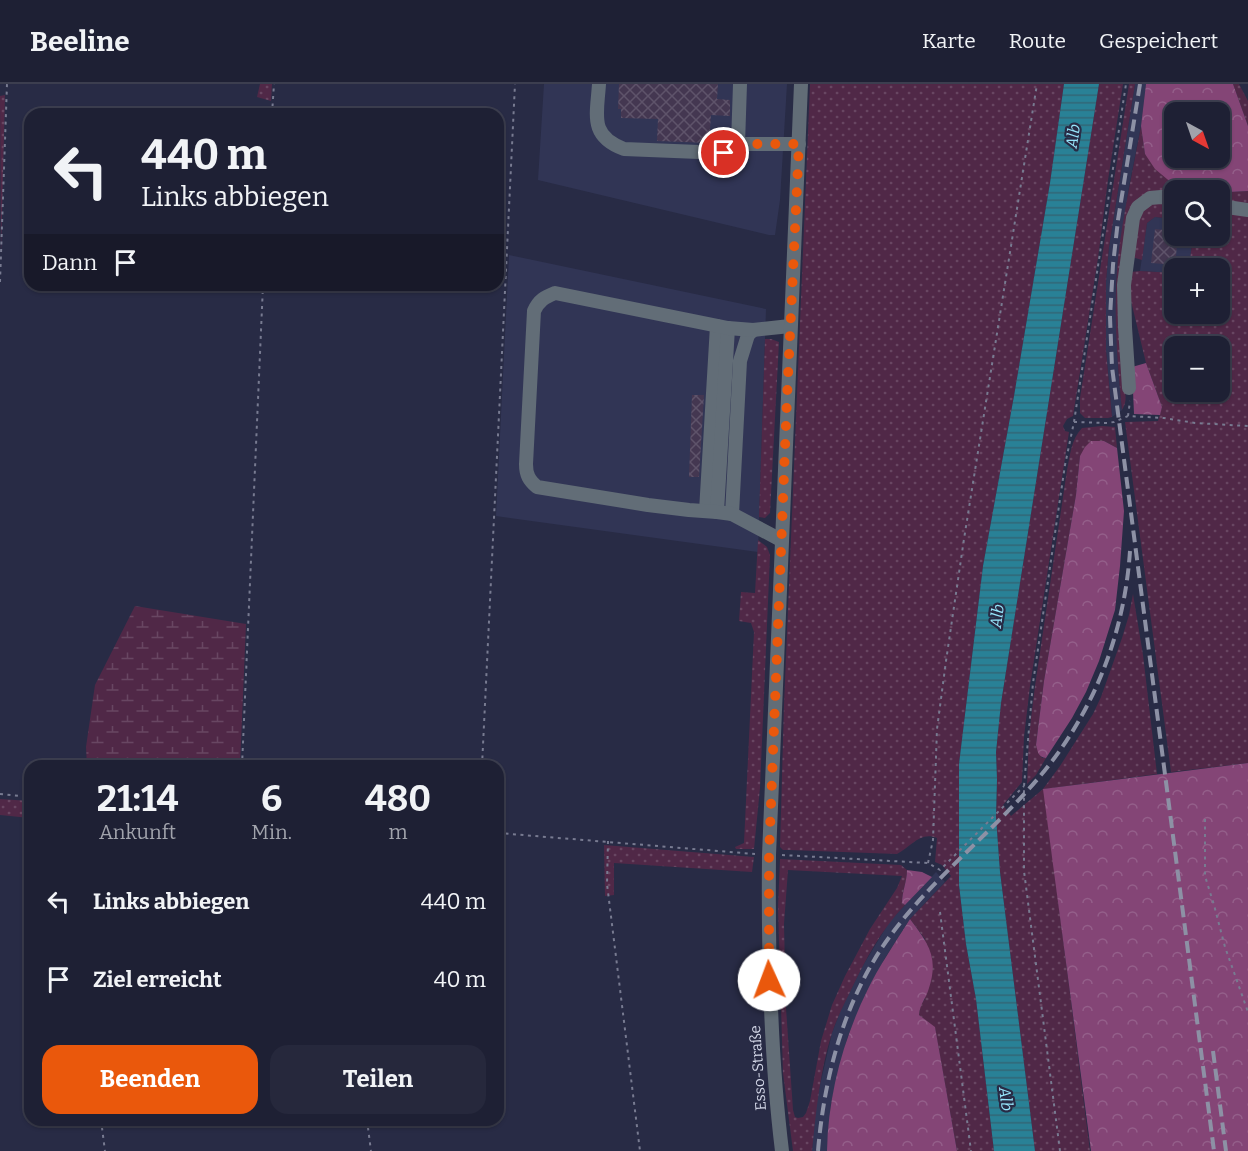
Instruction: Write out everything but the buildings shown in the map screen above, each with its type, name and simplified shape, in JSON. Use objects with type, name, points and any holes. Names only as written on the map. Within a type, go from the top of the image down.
[{"type":"street","points":[[599,84],[597,123],[602,134],[613,145],[624,149],[724,153],[738,144],[799,144]]},
{"type":"street","points":[[738,144],[740,84]]},
{"type":"street","name":"Esso-Straße","points":[[782,1151],[773,1059],[769,971],[769,855],[801,84]]},
{"type":"street","points":[[1129,388],[1124,285],[1133,218],[1138,207],[1150,198],[1164,198]]},
{"type":"street","points":[[1230,207],[1248,210]]},
{"type":"street","points":[[781,540],[732,514],[648,505],[537,487],[526,474],[525,464],[534,311],[544,297],[555,293],[722,327],[753,330],[790,326]]},
{"type":"street","points":[[711,511],[722,327]]},
{"type":"street","points":[[732,514],[740,361],[748,335],[753,330]]},
{"type":"path","points":[[0,282],[7,84]]},
{"type":"path","points":[[272,108],[274,84]]},
{"type":"path","points":[[482,760],[515,84]]},
{"type":"path","points":[[928,863],[933,840],[937,729],[946,661],[1037,84]]},
{"type":"path","points":[[1060,1151],[1024,871],[1024,786],[1033,683],[1065,465],[1074,422],[1126,84]]},
{"type":"path","points":[[242,760],[263,291]]},
{"type":"path","points":[[1128,416],[1129,388]]},
{"type":"path","points":[[1074,422],[1107,423],[1128,416],[1248,426]]},
{"type":"path","points":[[504,833],[769,855],[928,863],[940,870],[1024,786]]},
{"type":"path","points":[[0,794],[24,796]]},
{"type":"path","points":[[1205,819],[1205,876],[1225,947],[1248,1012]]},
{"type":"path","points":[[608,841],[608,884],[640,1151]]},
{"type":"path","points":[[940,912],[971,1151]]},
{"type":"path","points":[[102,1126],[105,1151]]},
{"type":"path","points":[[368,1126],[371,1151]]},
{"type":"shaded area","points":[[544,84],[787,84],[780,200],[775,235],[538,180]]},
{"type":"shaded area","points":[[1135,84],[1146,84],[1118,260],[1116,284],[1118,369],[1122,410],[1112,417],[1106,350],[1106,282],[1109,247]]},
{"type":"shaded area","points":[[1155,217],[1164,218],[1164,246],[1192,246],[1190,258],[1164,258],[1164,272],[1140,271],[1147,223]]},
{"type":"shaded area","points":[[509,255],[766,309],[758,552],[496,516]]},
{"type":"shaded area","points":[[936,872],[945,882],[910,919],[867,991],[848,1036],[839,1069],[831,1103],[827,1151],[812,1151],[815,1109],[832,1033],[840,1012],[862,967],[890,921]]},
{"type":"green space","points":[[260,84],[272,84],[271,101],[257,97]]},
{"type":"green space","points":[[810,84],[1064,84],[1050,183],[983,566],[959,764],[959,885],[976,999],[994,1151],[957,1151],[935,1028],[919,1015],[920,1006],[925,999],[925,939],[910,919],[951,876],[942,865],[935,862],[937,838],[931,836],[921,838],[897,854],[783,850],[780,847]]},
{"type":"green space","points":[[1099,84],[1123,84],[1073,416],[1067,419],[1063,426],[1065,431],[1069,432],[1030,686],[1022,782],[1003,805],[1011,816],[1043,789],[1093,714],[1122,638],[1133,594],[1143,655],[1157,774],[1044,789],[1090,1151],[1035,1151],[1000,872],[996,817],[996,752],[1001,703]]},
{"type":"green space","points":[[1129,84],[1135,84],[1109,247],[1106,282],[1106,350],[1112,417],[1085,418],[1080,413],[1080,398]]},
{"type":"green space","points":[[1146,84],[1233,84],[1248,126],[1248,191],[1230,192],[1230,180],[1168,180],[1155,169],[1145,154],[1141,126]]},
{"type":"green space","points":[[1233,84],[1239,84],[1248,101],[1248,126]]},
{"type":"green space","points":[[5,95],[1,255],[0,96]]},
{"type":"green space","points":[[1141,126],[1145,154],[1170,180],[1164,180],[1164,196],[1135,203],[1122,376],[1126,398],[1122,410],[1116,334],[1116,296],[1123,225]]},
{"type":"green space","points":[[1248,191],[1248,205],[1230,202],[1230,192]]},
{"type":"green space","points":[[1164,203],[1164,218],[1155,217],[1147,223],[1142,260],[1132,257],[1138,219],[1151,204]]},
{"type":"green space","points":[[1230,212],[1248,215],[1248,763],[1171,772],[1125,422],[1158,421],[1162,407],[1146,363],[1130,297],[1131,272],[1164,272],[1164,324],[1230,324],[1230,258],[1190,258],[1192,246],[1230,246]]},
{"type":"green space","points":[[765,339],[779,342],[770,513],[765,518],[759,517]]},
{"type":"green space","points":[[1146,363],[1162,407],[1160,415],[1134,414],[1132,367]]},
{"type":"green space","points":[[1115,427],[1117,448],[1104,441],[1080,456],[1076,495],[1044,681],[1036,745],[1042,758],[1046,758],[1036,775],[1027,784],[1029,735],[1035,686],[1070,453],[1075,437],[1082,428]]},
{"type":"green space","points":[[1091,441],[1104,441],[1117,448],[1124,511],[1115,610],[1099,661],[1086,692],[1046,758],[1040,755],[1036,745],[1044,681],[1076,495],[1080,456]]},
{"type":"green space","points":[[758,540],[767,547],[770,555],[760,788],[754,849],[736,849],[735,847],[744,843],[754,632],[751,623],[739,621],[741,592],[755,593]]},
{"type":"green space","points":[[135,606],[246,624],[240,760],[87,760],[86,747],[95,685]]},
{"type":"green space","points":[[1248,763],[1248,1151],[1091,1151],[1043,789]]},
{"type":"green space","points":[[0,799],[24,801],[24,817],[0,815]]},
{"type":"green space","points":[[604,845],[754,857],[752,872],[614,863],[614,895],[605,896]]},
{"type":"green space","points":[[780,859],[901,865],[907,870],[902,899],[905,905],[888,925],[868,956],[832,1033],[821,1076],[812,1151],[793,1151],[783,1073],[778,908]],"holes":[[[788,870],[902,876],[897,888],[870,929],[832,1005],[821,1041],[810,1101],[803,1117],[795,1117],[786,1008],[784,924]]]},
{"type":"green space","points":[[907,870],[922,872],[932,877],[905,905],[902,899]]},
{"type":"green space","points":[[910,919],[927,943],[932,959],[932,977],[919,1015],[935,1027],[957,1151],[827,1151],[834,1089],[851,1029],[872,982]]},
{"type":"water","name":"Alb","points":[[1064,84],[1099,84],[1001,703],[996,752],[996,817],[1000,872],[1035,1151],[994,1151],[976,999],[959,885],[959,764],[983,566],[1050,183]]},
{"type":"railway","points":[[1140,84],[1113,265],[1110,317],[1112,367],[1214,1151]]},
{"type":"railway","points":[[818,1151],[825,1098],[837,1046],[867,972],[881,949],[914,907],[1008,812],[1068,739],[1085,710],[1111,649],[1120,617],[1130,551]]},
{"type":"railway","points":[[1213,1051],[1226,1151]]},
{"type":"route","points":[[724,153],[738,144],[799,144],[769,855],[769,980]]}]
